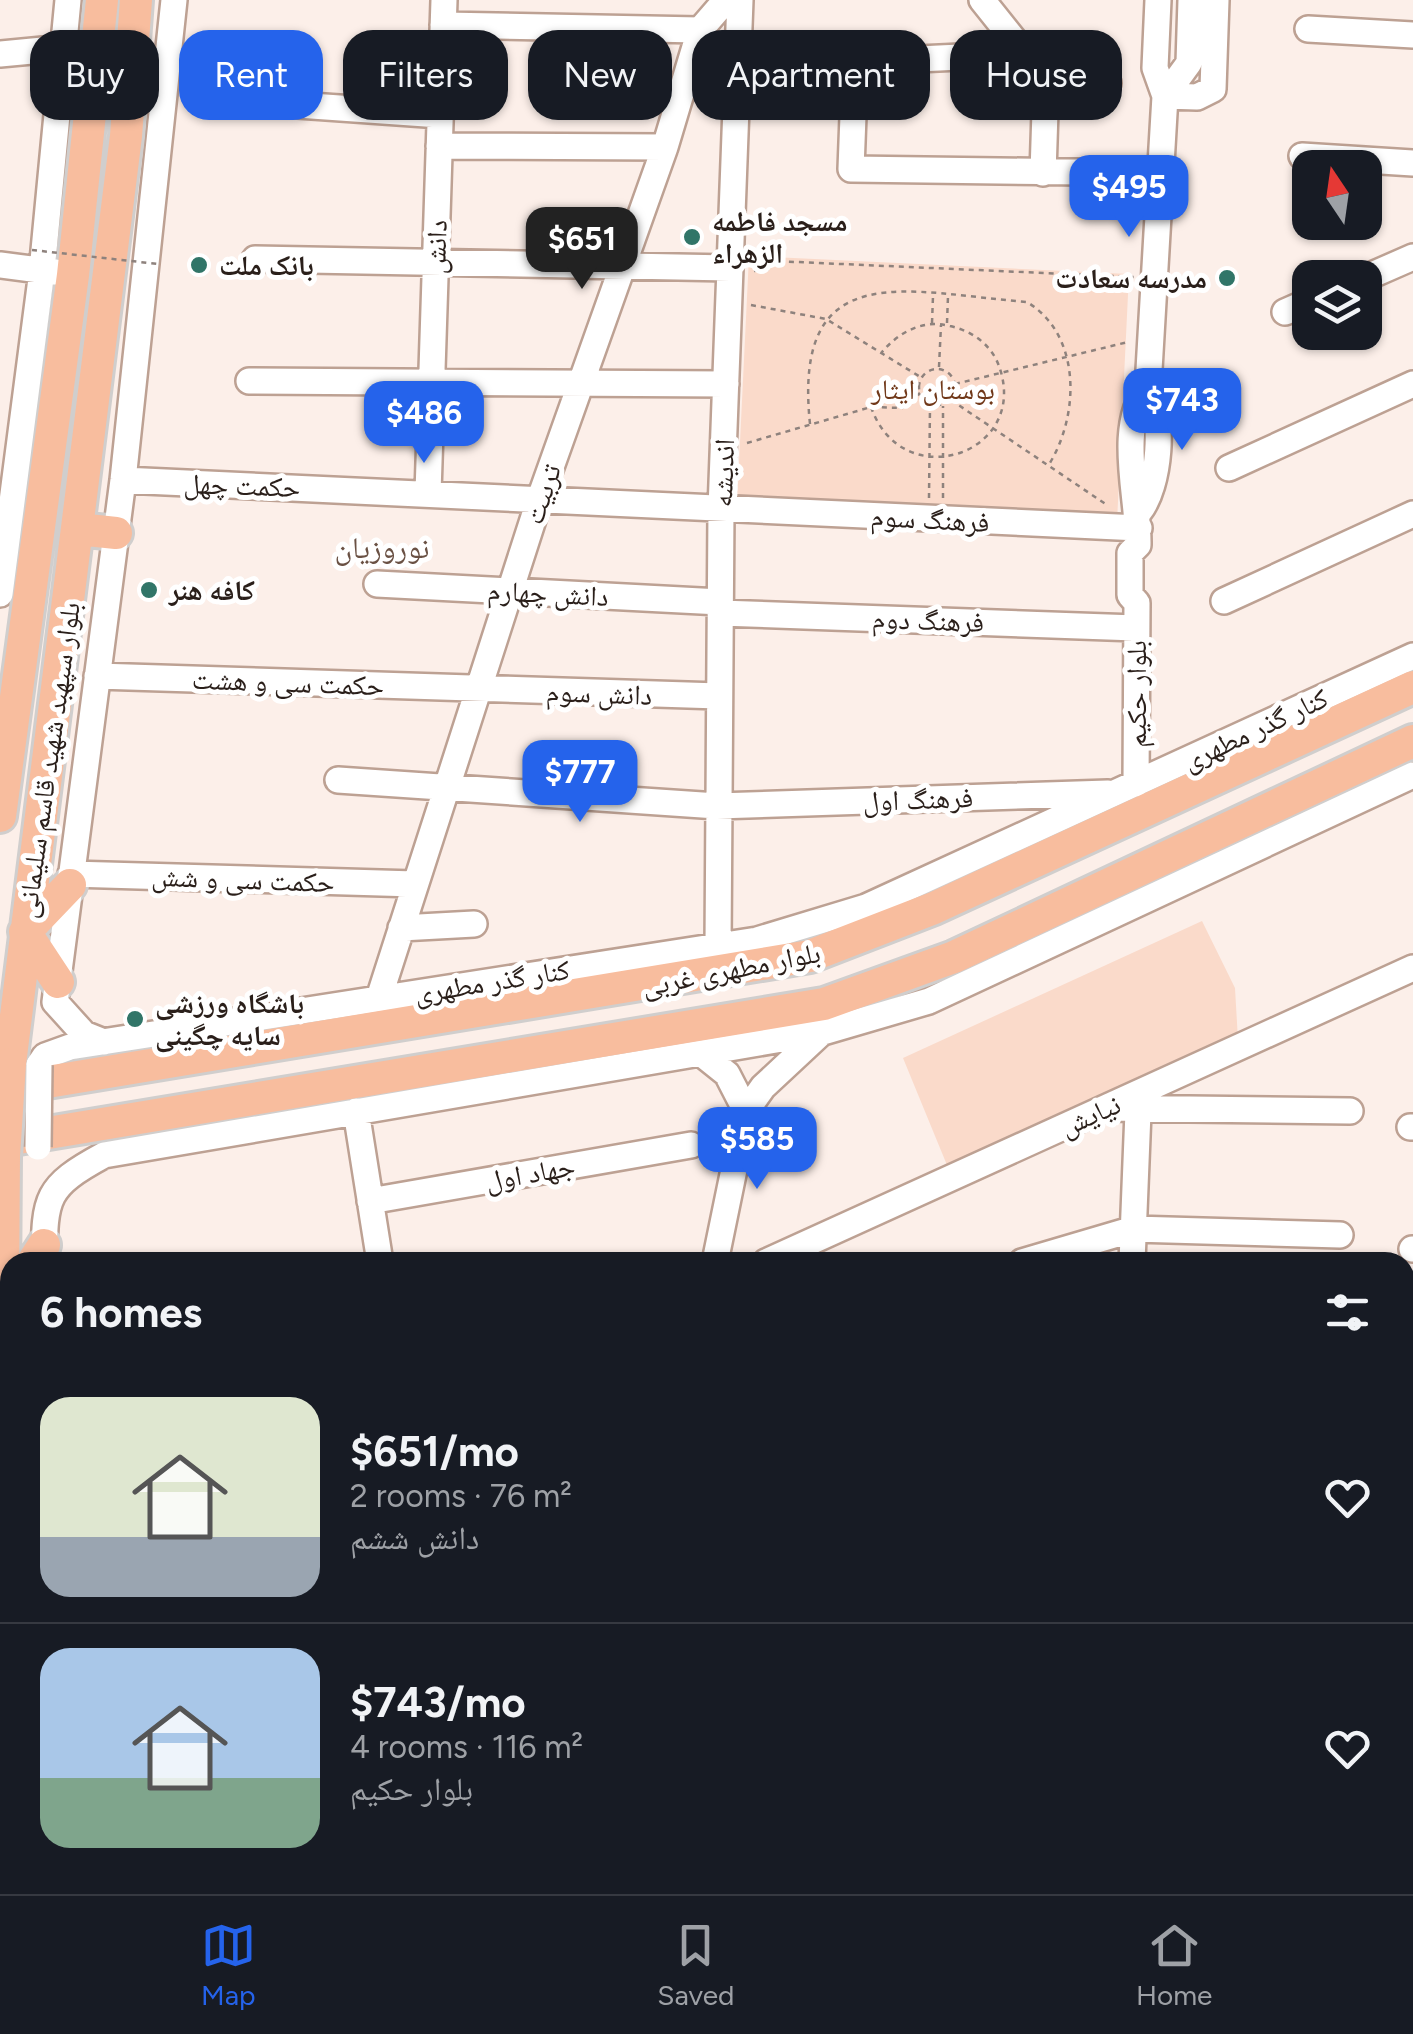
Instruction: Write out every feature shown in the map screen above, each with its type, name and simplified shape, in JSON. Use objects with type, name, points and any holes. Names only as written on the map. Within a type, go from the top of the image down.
[{"type":"main road","name":"بلوار سپهبد شهید قاسم سلیمانی","points":[[0,816],[49,265],[102,0]]},
{"type":"main road","name":"بلوار سپهبد شهید قاسم سلیمانی","points":[[6,1252],[2,1148],[16,1073],[25,932],[126,136],[136,0]]},
{"type":"main road","points":[[78,529],[116,533]]},
{"type":"main road","name":"بلوار مطهری غربی","points":[[16,1073],[746,970],[810,956],[872,935],[996,880],[1413,687]]},
{"type":"main road","name":"بلوار مطهری غربی","points":[[2,1148],[824,1004],[954,957],[1413,741]]},
{"type":"main road","points":[[58,982],[25,932],[70,880]]},
{"type":"street","points":[[66,30],[68,0]]},
{"type":"street","points":[[109,1043],[84,1034],[64,1018],[56,1002],[123,480],[174,0]]},
{"type":"street","name":"تربیت","points":[[700,30],[726,0]]},
{"type":"street","name":"اندیشه","points":[[718,946],[721,509],[726,384],[740,269],[740,0]]},
{"type":"street","points":[[982,0],[1005,30]]},
{"type":"street","name":"بلوار حکیم","points":[[1127,788],[1137,615],[1145,594],[1146,554],[1132,496],[1136,402],[1148,387],[1165,96],[1155,68],[1158,0]]},
{"type":"street","name":"بلوار حکیم","points":[[1165,96],[1188,63],[1192,0]]},
{"type":"street","points":[[1165,96],[1197,97],[1213,89],[1216,0]]},
{"type":"street","points":[[443,12],[700,30]]},
{"type":"street","points":[[1308,29],[1413,35]]},
{"type":"street","points":[[0,54],[30,51]]},
{"type":"street","name":"تربیت","points":[[378,998],[540,498],[665,147],[692,57]]},
{"type":"street","points":[[156,168],[126,136],[162,117]]},
{"type":"street","points":[[0,594],[49,265],[59,120]]},
{"type":"street","name":"دانش","points":[[428,493],[440,120]]},
{"type":"street","points":[[853,120],[851,169],[1084,172]]},
{"type":"street","points":[[1043,172],[1045,120]]},
{"type":"street","points":[[439,146],[665,147]]},
{"type":"street","points":[[1382,160],[1413,162]]},
{"type":"street","points":[[1382,270],[1413,256]]},
{"type":"street","points":[[255,259],[740,269]]},
{"type":"street","points":[[0,265],[49,265]]},
{"type":"street","points":[[1285,312],[1292,309]]},
{"type":"street","points":[[248,381],[431,384],[582,380],[726,384]]},
{"type":"street","points":[[1229,468],[1413,384]]},
{"type":"street","name":"حکمت چهل","points":[[123,480],[721,509]]},
{"type":"street","name":"فرهنگ سوم","points":[[721,509],[1138,529]]},
{"type":"street","points":[[1224,601],[1413,514]]},
{"type":"street","name":"دانش چهارم","points":[[377,584],[720,607]]},
{"type":"street","name":"فرهنگ دوم","points":[[720,607],[1137,615]]},
{"type":"street","name":"کنار گذر مطهری","points":[[16,1073],[58,1049],[718,946],[826,922],[1022,838],[1413,656]]},
{"type":"street","name":"حکمت سی و هشت","points":[[97,676],[478,689]]},
{"type":"street","name":"دانش سوم","points":[[478,689],[719,696]]},
{"type":"street","points":[[1312,703],[1382,701]]},
{"type":"street","points":[[1334,812],[1372,760]]},
{"type":"street","points":[[16,1073],[38,1147],[53,1163],[823,1032],[929,1001],[1413,775]]},
{"type":"street","name":"فرهنگ اول","points":[[338,780],[718,806],[1127,788]]},
{"type":"street","points":[[996,880],[1022,838]]},
{"type":"street","name":"حکمت سی و شش","points":[[70,880],[416,884]]},
{"type":"street","points":[[401,928],[474,924]]},
{"type":"street","name":"نيايش","points":[[788,1252],[1413,968]]},
{"type":"street","points":[[717,1252],[746,1111],[763,1087],[823,1032]]},
{"type":"street","points":[[702,1054],[727,1074],[746,1111]]},
{"type":"street","points":[[1133,1252],[1138,1112],[1150,1088]]},
{"type":"street","points":[[1106,1108],[1138,1112],[1350,1111]]},
{"type":"street","points":[[356,1111],[378,1252]]},
{"type":"street","name":"جهاد اول","points":[[370,1200],[691,1145]]},
{"type":"street","points":[[41,1252],[45,1208],[51,1191],[65,1176],[104,1155]]},
{"type":"street","points":[[1056,1252],[1134,1229],[1340,1235]]},
{"type":"path","points":[[740,269],[770,270],[774,261],[1134,276],[1133,292]]},
{"type":"path","points":[[49,265],[158,264]]},
{"type":"path","points":[[810,424],[810,364],[826,319],[849,299],[865,294],[934,295],[1028,302],[1050,322],[1066,355],[1068,414],[1064,436],[1048,466]]},
{"type":"path","points":[[932,324],[934,295]]},
{"type":"path","points":[[947,325],[948,296]]},
{"type":"path","points":[[748,304],[826,319],[922,378]]},
{"type":"path","points":[[871,407],[881,430],[896,445],[930,458],[944,458],[980,444],[1004,404],[1002,373],[983,341],[947,325],[932,324],[900,334],[882,352]]},
{"type":"path","points":[[938,370],[941,324]]},
{"type":"path","points":[[955,384],[1118,341],[1131,342]]},
{"type":"path","points":[[922,378],[938,370],[950,375],[955,384],[951,400],[943,405],[930,404]]},
{"type":"path","points":[[742,444],[871,407],[902,408],[920,393],[922,378]]},
{"type":"path","points":[[920,393],[930,404],[929,507]]},
{"type":"path","points":[[951,400],[1112,508]]},
{"type":"path","points":[[942,507],[943,405]]},
{"type":"green space","name":"بوستان ایثار","points":[[749,256],[1129,274],[1117,522],[737,504]]},
{"type":"green space","points":[[1202,921],[1235,988],[1238,1040],[949,1170],[903,1058]]},
{"type":"place","name":"مسجد فاطمه الزهراء","points":[[692,237]]},
{"type":"place","name":"بانک ملت","points":[[199,265]]},
{"type":"place","name":"مدرسه سعادت","points":[[1227,278]]},
{"type":"place","name":"کافه هنر","points":[[149,590]]},
{"type":"place","name":"باشگاه ورزشى سايه چگينى","points":[[135,1019]]},
{"type":"district","name":"نوروزیان","points":[[382,548]]}]
